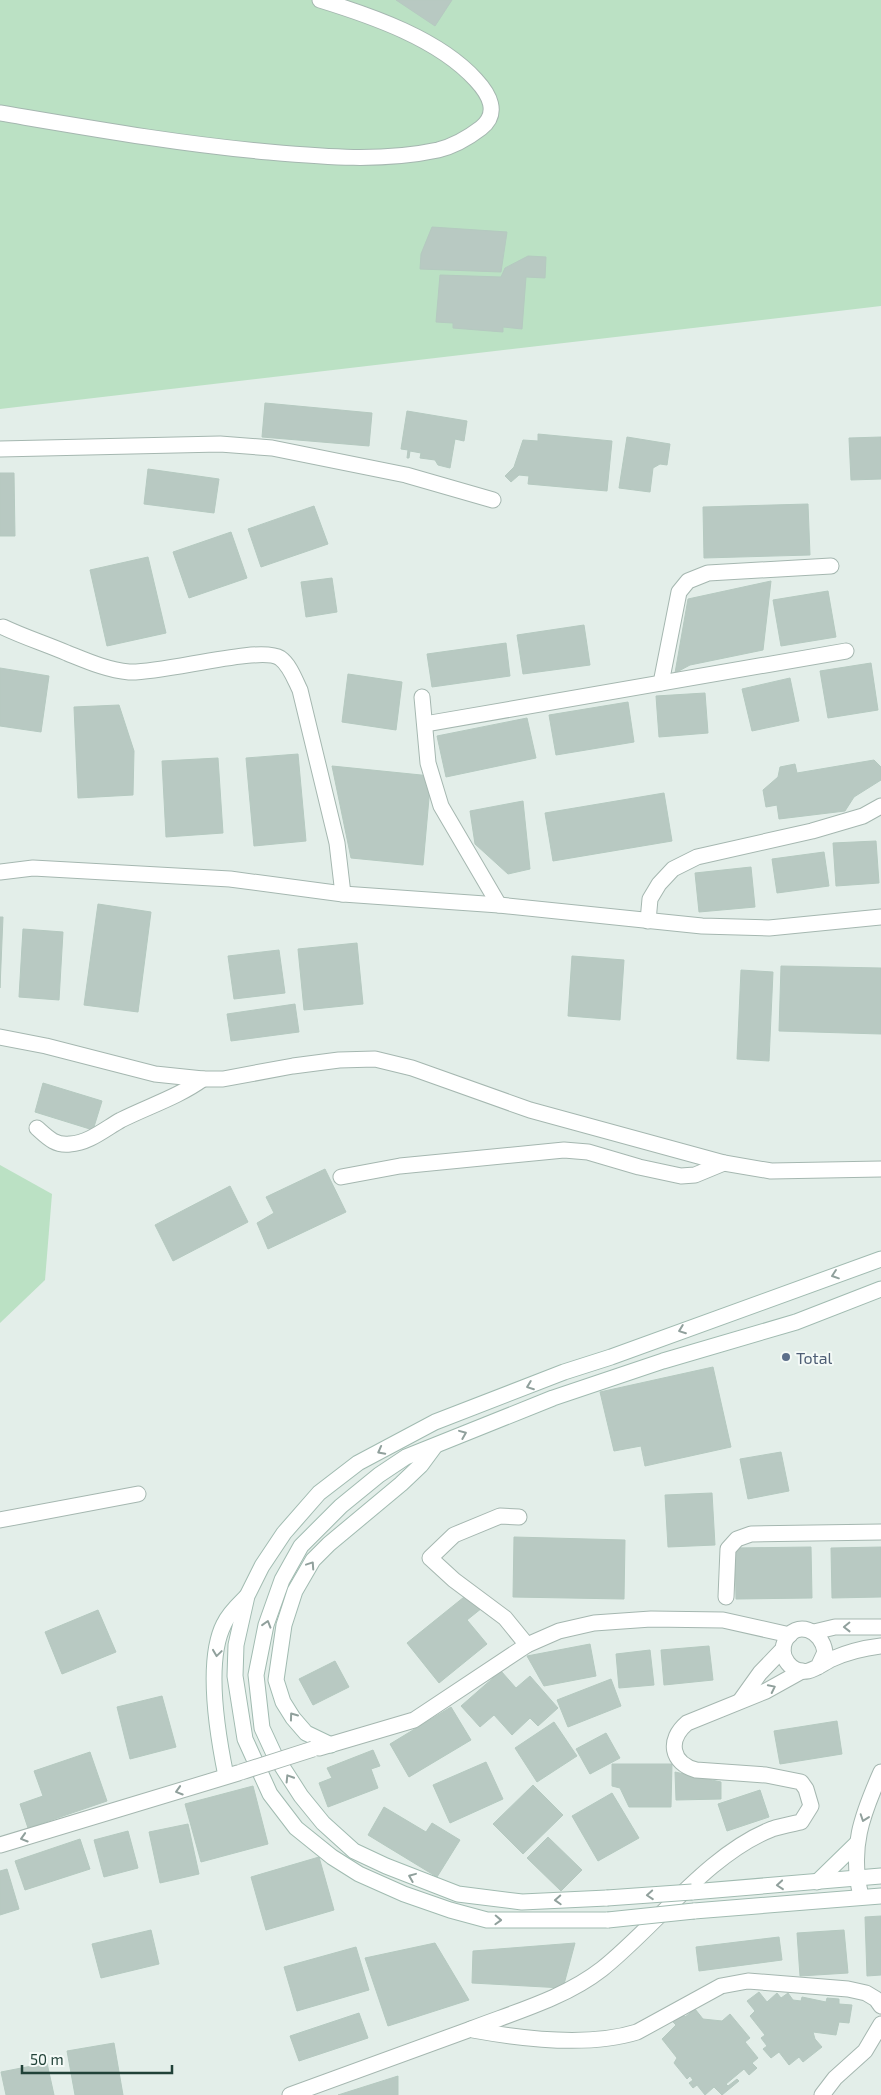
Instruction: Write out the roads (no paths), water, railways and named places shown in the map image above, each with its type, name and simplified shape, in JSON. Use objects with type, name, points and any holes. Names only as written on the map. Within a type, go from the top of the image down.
[{"type":"street","points":[[0,113],[202,146],[324,157],[390,158],[440,150],[467,139],[486,125],[492,108],[488,92],[470,72],[429,43],[387,24],[320,0]]},
{"type":"street","points":[[0,449],[220,444],[272,448],[406,474],[493,500]]},
{"type":"street","points":[[661,683],[679,592],[688,581],[708,573],[831,566]]},
{"type":"street","points":[[4,628],[99,666],[129,672],[164,670],[248,655],[264,654],[280,658],[289,668],[300,690],[337,843],[343,894]]},
{"type":"street","points":[[425,724],[846,651]]},
{"type":"street","points":[[422,697],[428,763],[441,806],[499,905]]},
{"type":"street","points":[[648,920],[650,899],[659,884],[673,869],[697,857],[812,831],[863,816],[881,806]]},
{"type":"street","points":[[0,872],[33,868],[230,879],[343,894],[499,905],[702,926],[769,928],[881,917]]},
{"type":"street","points":[[0,1037],[46,1046],[155,1074],[203,1079],[223,1080],[293,1066],[340,1060],[376,1059],[412,1068],[530,1110],[724,1163],[772,1171],[879,1165]]},
{"type":"street","points":[[37,1128],[51,1141],[61,1144],[83,1141],[120,1121],[184,1092],[203,1079]]},
{"type":"street","points":[[341,1176],[400,1166],[564,1150],[588,1152],[639,1168],[681,1176],[695,1176],[724,1163]]},
{"type":"street","points":[[226,1776],[218,1735],[215,1662],[219,1635],[224,1623],[247,1596],[262,1566],[284,1533],[319,1493],[358,1464],[435,1422],[564,1372],[611,1357],[881,1259]]},
{"type":"street","points":[[881,1288],[796,1322],[663,1361],[553,1398],[406,1457],[341,1506],[301,1546],[282,1580],[261,1646],[256,1675],[262,1728],[274,1754],[301,1796],[323,1823],[354,1851],[386,1866],[458,1894],[522,1902],[692,1892],[881,1876]]},
{"type":"street","points":[[331,1745],[306,1733],[293,1718],[283,1702],[276,1680],[284,1625],[295,1591],[313,1560],[342,1531],[401,1484],[421,1465],[436,1445]]},
{"type":"street","points":[[0,1520],[138,1494]]},
{"type":"street","points":[[519,1517],[500,1516],[454,1535],[430,1558],[454,1580],[505,1618],[527,1645]]},
{"type":"street","points":[[726,1597],[728,1549],[737,1539],[743,1536],[791,1532],[881,1532]]},
{"type":"street","points":[[247,1596],[236,1645],[235,1676],[245,1739],[270,1794],[296,1828],[332,1857],[359,1874],[404,1894],[450,1910],[487,1920],[608,1920],[861,1896],[881,1896]]},
{"type":"street","points":[[0,1846],[313,1749],[414,1720],[451,1697],[494,1665],[527,1645],[559,1631],[594,1623],[651,1619],[723,1620],[790,1634]]},
{"type":"street","points":[[814,1632],[834,1627],[881,1627]]},
{"type":"street","points":[[818,1667],[825,1652],[820,1637],[806,1629],[790,1634],[785,1641],[784,1657],[788,1664],[802,1671],[810,1671],[848,1653],[881,1646]]},
{"type":"street","points":[[740,1701],[760,1673],[783,1649]]},
{"type":"street","points":[[290,2095],[537,2004],[573,1986],[600,1970],[720,1859],[772,1829],[801,1822],[810,1806],[806,1789],[801,1782],[766,1775],[688,1768],[676,1755],[674,1746],[675,1737],[686,1723],[766,1691],[802,1671]]},
{"type":"street","points":[[861,1896],[856,1878],[856,1844],[872,1793],[881,1772]]},
{"type":"street","points":[[817,1882],[856,1844]]},
{"type":"street","points":[[471,2029],[514,2037],[598,2039],[623,2036],[637,2032],[721,1986],[748,1981],[848,1989],[866,1993],[876,1999],[881,2006]]},
{"type":"street","points":[[822,2095],[835,2078],[865,2051],[881,2024]]},
{"type":"place","name":"Total","points":[[786,1357]]}]
